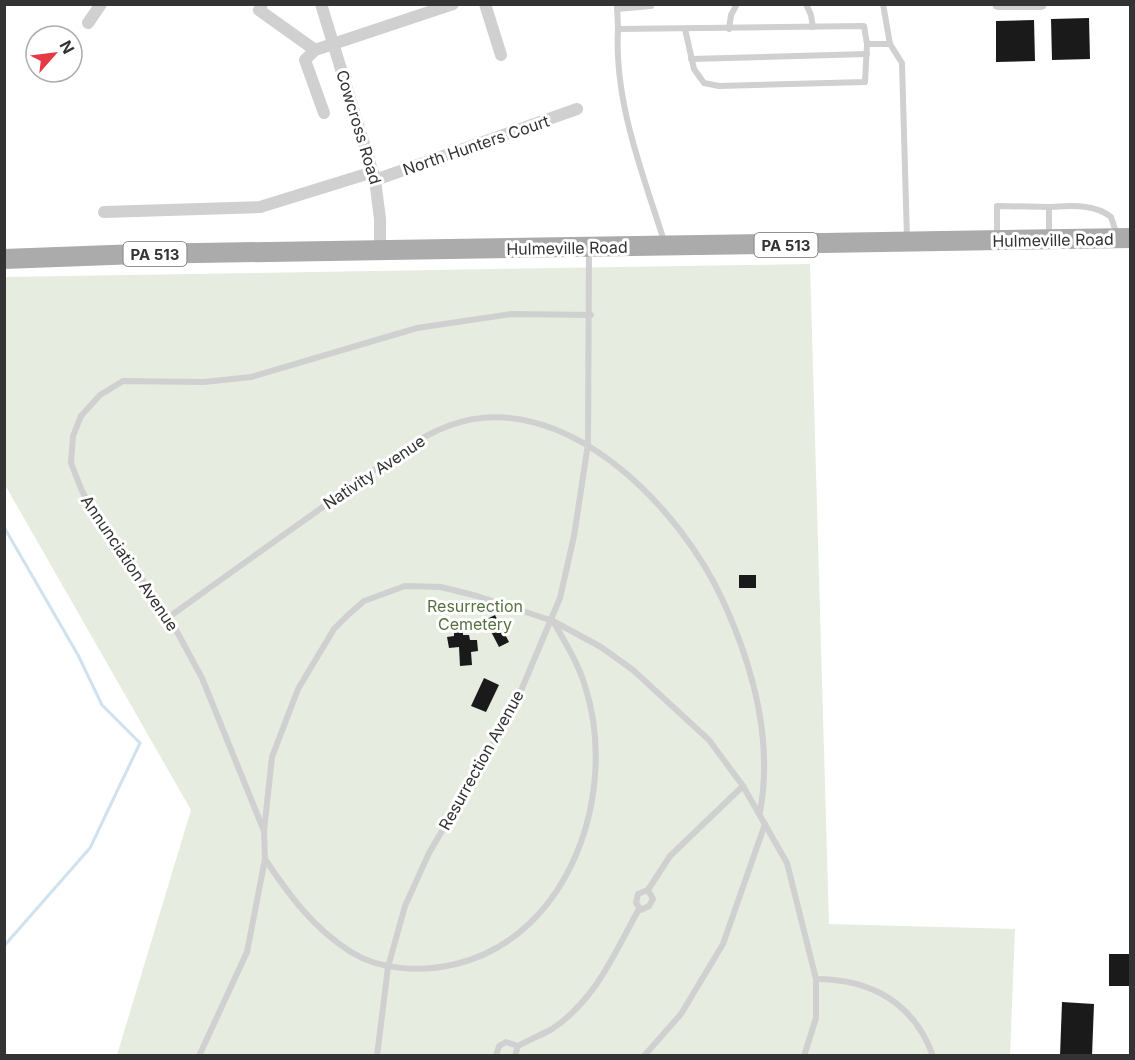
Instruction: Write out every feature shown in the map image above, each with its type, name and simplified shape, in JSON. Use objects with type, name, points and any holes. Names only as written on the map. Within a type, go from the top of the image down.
[{"type":"main road","name":"Hulmeville Road","points":[[4,259],[1125,238]]},
{"type":"street","points":[[88,23],[101,4]]},
{"type":"street","points":[[262,4],[259,10],[315,50]]},
{"type":"street","name":"Cowcross Road","points":[[321,4],[374,176],[380,219],[380,252]]},
{"type":"street","points":[[324,113],[305,60],[315,50],[453,4]]},
{"type":"street","points":[[485,4],[501,55]]},
{"type":"street","points":[[998,4],[1041,4]]},
{"type":"street","name":"North Hunters Court","points":[[104,212],[260,207],[374,176],[577,110]]},
{"type":"lane","points":[[729,28],[731,15],[737,4]]},
{"type":"lane","points":[[806,4],[813,27]]},
{"type":"lane","points":[[883,4],[890,44],[902,63],[908,242]]},
{"type":"lane","points":[[651,6],[617,7],[616,60],[621,98],[666,247]]},
{"type":"lane","points":[[618,29],[864,26],[867,44],[866,82],[719,86],[704,83],[691,59],[685,29]]},
{"type":"lane","points":[[867,44],[890,44]]},
{"type":"lane","points":[[691,59],[867,54]]},
{"type":"lane","points":[[997,241],[997,206],[1075,206],[1099,210],[1111,217],[1125,238]]},
{"type":"lane","points":[[1049,207],[1049,240]]},
{"type":"lane","name":"Resurrection Avenue","points":[[377,1056],[388,967],[405,906],[429,853],[512,712],[552,621],[574,536],[588,444],[591,315],[589,248]]},
{"type":"lane","name":"Annunciation Avenue","points":[[264,831],[202,678],[169,617],[95,514],[71,463],[73,436],[81,416],[100,395],[123,381],[204,382],[251,377],[417,328],[512,314],[591,315]]},
{"type":"lane","name":"Nativity Avenue","points":[[169,617],[405,449],[449,425],[483,418],[520,419],[555,427],[588,444],[629,477],[669,518],[699,558],[718,591],[743,648],[756,693],[763,747],[763,795],[760,813]]},
{"type":"lane","points":[[198,1056],[247,952],[265,859],[264,831],[272,756],[298,689],[334,629],[364,601],[405,586],[441,587],[477,596],[552,621],[601,647],[633,670],[675,705],[710,740],[760,813],[786,863],[816,980],[816,1018],[804,1056]]},
{"type":"lane","points":[[265,859],[294,902],[320,930],[352,953],[388,967],[439,968],[475,959],[507,943],[534,921],[558,890],[577,852],[591,806],[597,766],[586,687],[572,654],[552,621]]},
{"type":"lane","points":[[639,909],[636,903],[638,894],[648,890],[670,856],[743,786]]},
{"type":"lane","points":[[644,1056],[681,1014],[723,944],[765,824]]},
{"type":"lane","points":[[515,1056],[518,1046],[552,1028],[578,1007],[605,973],[639,909],[652,903],[652,894],[648,890]]},
{"type":"lane","points":[[816,980],[868,986],[904,1009],[928,1041],[933,1056]]},
{"type":"lane","points":[[495,1055],[499,1046],[506,1042],[518,1046]]},
{"type":"green space","name":"Resurrection Cemetery","points":[[810,264],[829,924],[1015,929],[1010,1055],[117,1055],[191,810],[5,485],[4,277]]},
{"type":"building","points":[[1089,18],[1090,59],[1052,60],[1051,19]]},
{"type":"building","points":[[1034,20],[1035,61],[996,62],[996,21]]},
{"type":"building","points":[[739,575],[756,575],[756,588],[739,588]]},
{"type":"building","points":[[495,615],[509,642],[499,647],[485,620]]},
{"type":"building","points":[[463,628],[463,635],[469,635],[470,640],[477,640],[478,651],[471,652],[472,665],[460,666],[459,647],[449,648],[447,637],[454,636],[454,629]]},
{"type":"building","points":[[484,678],[499,685],[486,712],[471,706]]},
{"type":"building","points":[[1109,954],[1131,954],[1131,986],[1109,986]]},
{"type":"building","points":[[1062,1002],[1094,1004],[1092,1056],[1060,1056]]},
{"type":"waterway","points":[[4,527],[78,655],[102,705],[140,743],[90,848],[4,946]]}]
